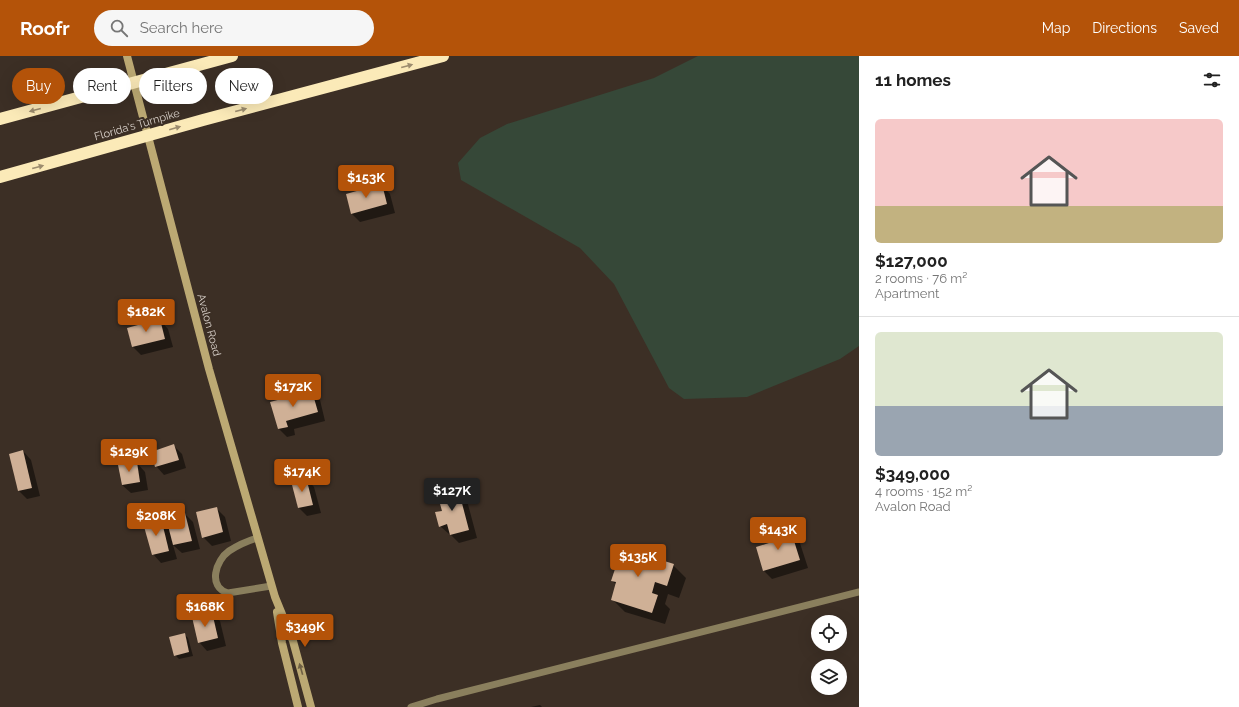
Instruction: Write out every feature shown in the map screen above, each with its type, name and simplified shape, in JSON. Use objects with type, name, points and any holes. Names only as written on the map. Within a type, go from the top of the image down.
[{"type":"highway","points":[[0,119],[232,56]]},
{"type":"highway","name":"Florida's Turnpike","points":[[0,177],[203,120],[443,56]]},
{"type":"main road","name":"Avalon Road","points":[[126,56],[209,369],[275,597],[282,643],[298,707]]},
{"type":"main road","name":"Avalon Road","points":[[275,597],[293,641],[311,707]]},
{"type":"lane","points":[[257,538],[244,542],[220,558],[214,577],[217,585],[223,591],[228,593],[272,586]]},
{"type":"lane","points":[[411,707],[437,699],[859,592]]},
{"type":"green space","points":[[698,56],[859,56],[859,346],[840,359],[747,397],[684,399],[669,388],[614,284],[580,248],[461,180],[458,163],[480,138],[507,124],[654,78]]},
{"type":"building","points":[[382,184],[387,204],[351,214],[346,194]]},
{"type":"building","points":[[160,319],[165,339],[132,347],[127,328]]},
{"type":"building","points":[[312,391],[318,412],[286,421],[288,427],[278,429],[270,402]]},
{"type":"building","points":[[174,444],[179,460],[155,467],[151,452]]},
{"type":"building","points":[[23,450],[32,488],[18,491],[9,454]]},
{"type":"building","points":[[137,462],[140,482],[122,485],[118,465]]},
{"type":"building","points":[[306,477],[313,505],[298,508],[291,481]]},
{"type":"building","points":[[458,488],[469,530],[450,535],[447,524],[439,527],[435,512],[442,511],[437,493]]},
{"type":"building","points":[[217,507],[223,532],[202,538],[196,512]]},
{"type":"building","points":[[185,513],[192,541],[173,545],[166,518]]},
{"type":"building","points":[[161,518],[169,551],[152,555],[143,523]]},
{"type":"building","points":[[790,528],[800,560],[763,571],[756,547],[772,542],[770,534]]},
{"type":"building","points":[[616,546],[674,564],[667,586],[655,582],[652,593],[658,595],[652,613],[611,600],[616,582],[611,581],[616,566],[611,564]]},
{"type":"building","points":[[212,612],[218,638],[198,643],[192,617]]},
{"type":"building","points":[[185,633],[189,652],[174,656],[169,637]]}]
